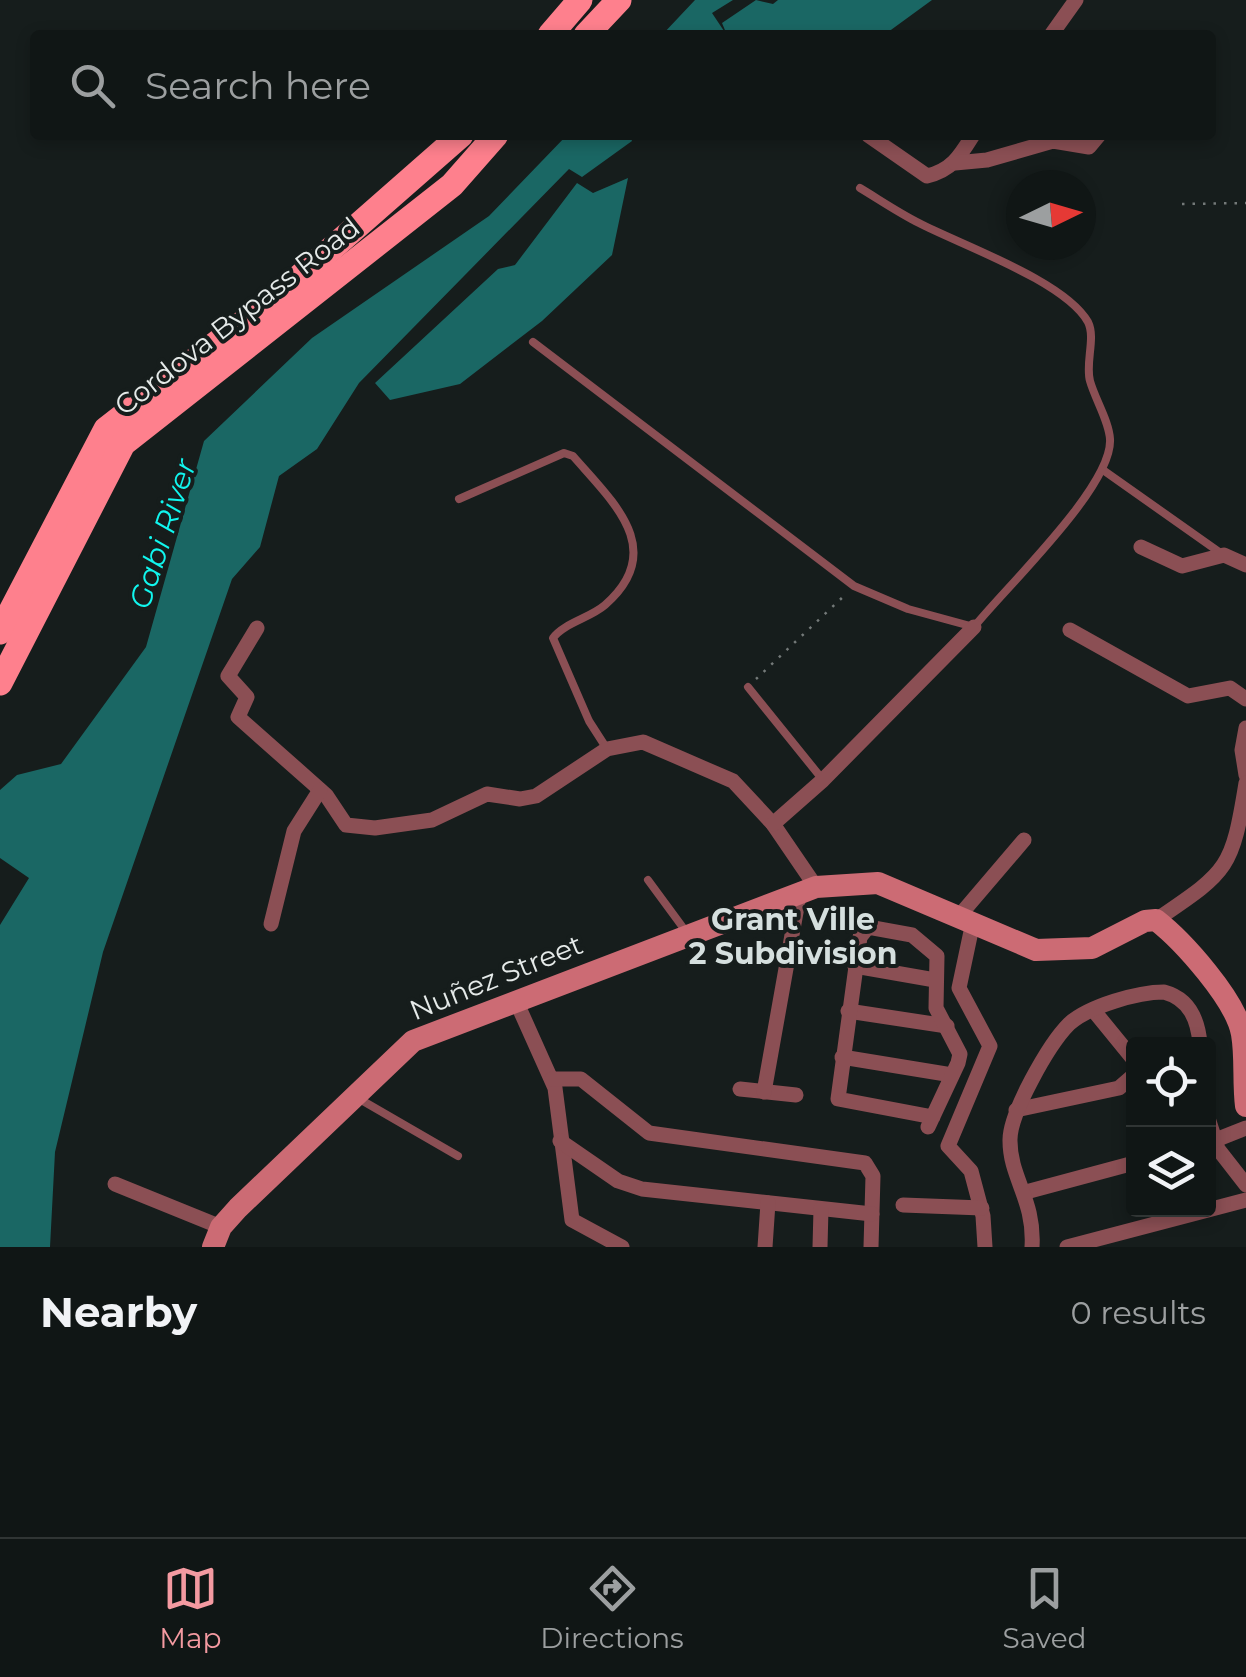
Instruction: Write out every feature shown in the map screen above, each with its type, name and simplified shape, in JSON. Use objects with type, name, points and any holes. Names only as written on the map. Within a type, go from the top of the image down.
[{"type":"main road","points":[[554,30],[580,0]]},
{"type":"main road","points":[[591,30],[619,0]]},
{"type":"main road","name":"Cordova Bypass Road","points":[[0,632],[106,429],[281,293],[455,140]]},
{"type":"main road","name":"Cordova Bypass Road","points":[[0,682],[124,444],[452,184],[492,140]]},
{"type":"street","points":[[1054,30],[1069,3]]},
{"type":"street","points":[[875,140],[922,175],[945,172],[970,140]]},
{"type":"street","points":[[955,163],[987,160],[1052,142],[1089,147],[1095,140]]},
{"type":"street","points":[[1141,546],[1182,566],[1224,555],[1246,565]]},
{"type":"street","points":[[772,824],[823,780],[974,627]]},
{"type":"street","points":[[257,628],[229,670],[230,680],[246,697],[238,718],[320,790],[346,825],[374,828],[432,820],[487,794],[520,799],[536,796],[608,749],[642,742],[733,781],[772,824],[808,889],[764,1092]]},
{"type":"street","points":[[1070,630],[1188,696],[1230,688],[1246,699]]},
{"type":"street","points":[[1246,728],[1242,750],[1246,774]]},
{"type":"street","points":[[1246,783],[1237,842],[1228,863],[1200,892],[1156,920],[1180,939],[1237,1017],[1242,1034],[1246,1106]]},
{"type":"street","points":[[270,924],[294,831],[320,790]]},
{"type":"street","points":[[985,1247],[982,1208],[971,1170],[948,1146],[990,1046],[959,988],[966,919],[1024,840]]},
{"type":"street","points":[[1228,863],[1246,868]]},
{"type":"street","name":"Nuñez Street","points":[[217,1237],[413,1041],[808,889],[878,884],[1036,950],[1092,948],[1145,921],[1156,920]]},
{"type":"street","points":[[912,935],[928,904]]},
{"type":"street","points":[[878,927],[912,935],[935,951],[936,1008],[960,1054],[930,1122],[841,1103],[837,1094],[864,928],[878,927]]},
{"type":"street","points":[[855,966],[935,980]]},
{"type":"street","points":[[1032,1247],[1026,1192],[1010,1154],[1016,1110],[1064,1031],[1094,1011],[1151,993],[1170,993],[1186,1004],[1195,1018],[1199,1037]]},
{"type":"street","points":[[516,1001],[552,1079],[572,1220],[622,1247]]},
{"type":"street","points":[[848,1011],[946,1026]]},
{"type":"street","points":[[1094,1011],[1126,1050]]},
{"type":"street","points":[[842,1057],[952,1076]]},
{"type":"street","points":[[552,1079],[568,1076],[581,1080],[649,1133],[865,1163],[873,1176],[871,1247]]},
{"type":"street","points":[[1016,1110],[1119,1088],[1126,1082]]},
{"type":"street","points":[[740,1089],[796,1095]]},
{"type":"street","points":[[1216,1140],[1246,1128]]},
{"type":"street","points":[[560,1142],[632,1186],[872,1214]]},
{"type":"street","points":[[1216,1148],[1246,1185]]},
{"type":"street","points":[[1026,1192],[1126,1165]]},
{"type":"street","points":[[115,1184],[217,1237]]},
{"type":"street","points":[[1067,1247],[1246,1200]]},
{"type":"street","points":[[766,1247],[768,1203]]},
{"type":"street","points":[[904,1205],[982,1208]]},
{"type":"street","points":[[820,1247],[821,1209]]},
{"type":"lane","points":[[533,342],[854,586],[908,609],[974,627],[1067,524],[1103,470],[1110,438],[1088,376],[1090,326],[1079,310],[988,253],[917,222],[860,188]]},
{"type":"lane","points":[[459,499],[564,452],[584,468],[630,527],[635,543],[632,568],[606,604],[552,638],[589,721],[608,749]]},
{"type":"lane","points":[[1103,470],[1224,555]]},
{"type":"lane","points":[[748,687],[823,780]]},
{"type":"lane","points":[[648,880],[688,933]]},
{"type":"lane","points":[[356,1097],[458,1156]]},
{"type":"path","points":[[1182,204],[1246,203]]},
{"type":"path","points":[[748,687],[854,586]]},
{"type":"water","points":[[695,0],[733,0],[712,13],[723,30],[667,30]]},
{"type":"water","points":[[756,0],[773,4],[778,0],[932,0],[891,30],[725,30],[722,23]]},
{"type":"water","points":[[562,140],[632,140],[582,177],[569,169],[359,383],[317,449],[279,476],[260,547],[232,579],[103,952],[55,1152],[50,1247],[0,1247],[0,925],[29,878],[0,858],[0,790],[17,775],[61,764],[146,647],[204,441],[312,338],[489,216]]},
{"type":"water","points":[[628,178],[612,255],[542,321],[460,384],[390,400],[375,383],[498,269],[515,265],[577,183],[593,193]]},
{"type":"district","name":"Grant Ville 2 Subdivision","points":[[793,937]]},
{"type":"water label","name":"Gabi River","points":[[163,534]]}]
